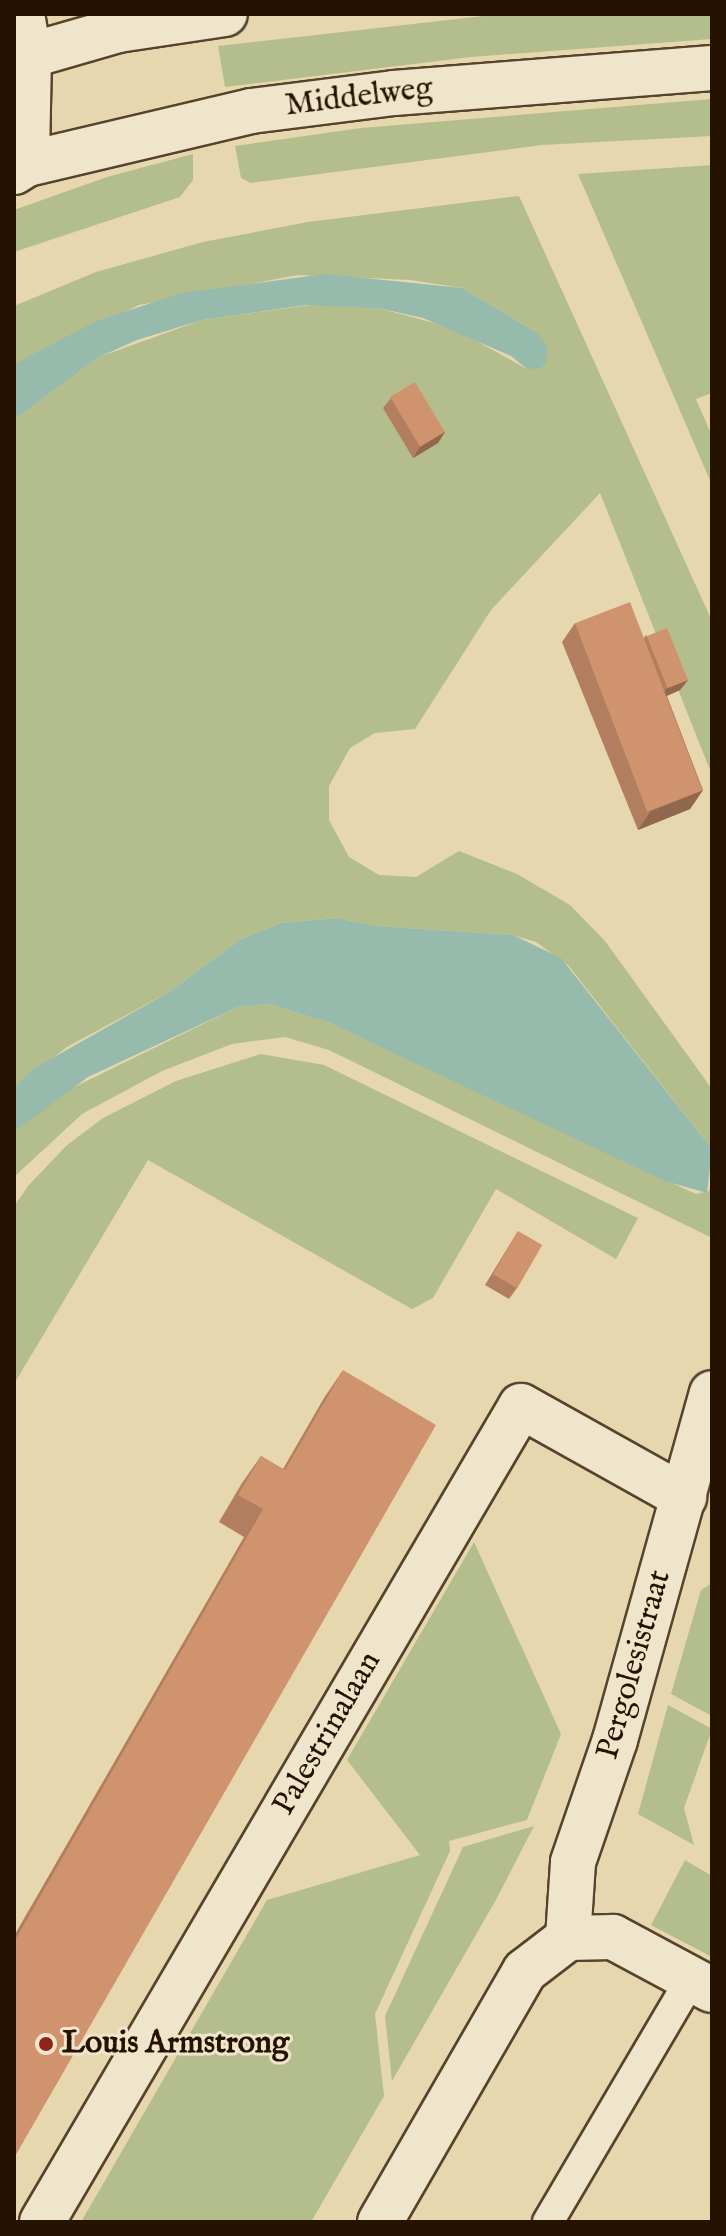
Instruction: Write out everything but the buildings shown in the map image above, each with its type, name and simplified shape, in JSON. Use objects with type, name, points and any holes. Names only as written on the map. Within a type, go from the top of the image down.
[{"type":"street","points":[[18,161],[22,43],[225,14]]},
{"type":"street","name":"Middelweg","points":[[18,161],[289,106],[712,68]]},
{"type":"street","name":"Pergolesistraat","points":[[568,1938],[573,1862],[615,1740],[712,1393]]},
{"type":"street","name":"Palestrinalaan","points":[[42,2222],[521,1406],[684,1497]]},
{"type":"street","points":[[380,2222],[525,1971],[568,1938],[613,1937],[701,1985]]},
{"type":"lane","points":[[548,2222],[701,1985]]},
{"type":"green space","points":[[501,14],[712,14],[712,39],[471,57],[225,87],[218,46]]},
{"type":"green space","points":[[712,99],[712,136],[542,145],[251,183],[241,178],[235,146],[361,128]]},
{"type":"green space","points":[[193,154],[193,180],[180,197],[14,252],[14,210],[107,177]]},
{"type":"green space","points":[[712,165],[712,393],[696,399],[712,436],[712,485],[578,174]]},
{"type":"green space","points":[[519,196],[712,621],[712,775],[600,493],[491,610],[415,729],[375,733],[350,748],[329,786],[329,820],[349,857],[379,875],[416,877],[459,851],[517,874],[570,905],[605,941],[712,1089],[712,1149],[568,965],[536,942],[512,935],[376,926],[337,918],[281,923],[241,939],[169,992],[67,1047],[14,1089],[14,420],[99,357],[202,320],[325,303],[378,308],[453,328],[527,369],[536,332],[462,288],[411,280],[298,275],[139,305],[14,364],[14,306],[96,272],[203,242],[308,222]]},
{"type":"green space","points":[[269,1004],[330,1023],[696,1194],[709,1191],[712,1182],[712,1238],[329,1050],[285,1037],[232,1044],[162,1071],[82,1114],[14,1177],[14,1132],[62,1093],[238,1007]]},
{"type":"green space","points":[[261,1054],[324,1065],[638,1218],[616,1259],[496,1189],[433,1298],[412,1309],[148,1160],[14,1384],[14,1206],[29,1185],[66,1146],[103,1118],[176,1081]]},
{"type":"green space","points":[[474,1542],[561,1734],[527,1820],[449,1841],[450,1851],[375,2014],[384,2096],[311,2222],[81,2222],[267,1900],[420,1855],[347,1760]]},
{"type":"green space","points":[[712,1583],[712,1716],[671,1694],[701,1590]]},
{"type":"green space","points":[[668,1705],[712,1729],[684,1808],[694,1845],[638,1814]]},
{"type":"green space","points":[[534,1826],[497,1898],[392,2081],[385,2016],[463,1847]]},
{"type":"green space","points":[[685,1860],[712,1876],[712,1957],[651,1925]]},
{"type":"shaded area","points":[[325,274],[462,288],[536,332],[546,344],[546,362],[541,368],[527,369],[511,356],[423,318],[378,308],[306,305],[202,320],[137,340],[99,357],[14,420],[14,364],[99,320],[182,293]]},
{"type":"shaded area","points":[[337,918],[376,926],[513,935],[561,958],[712,1149],[707,1193],[665,1181],[330,1023],[269,1004],[238,1007],[88,1077],[14,1132],[14,1089],[33,1069],[169,992],[241,939],[281,923]]},
{"type":"place","name":"Louis Armstrong","points":[[46,2044]]}]
